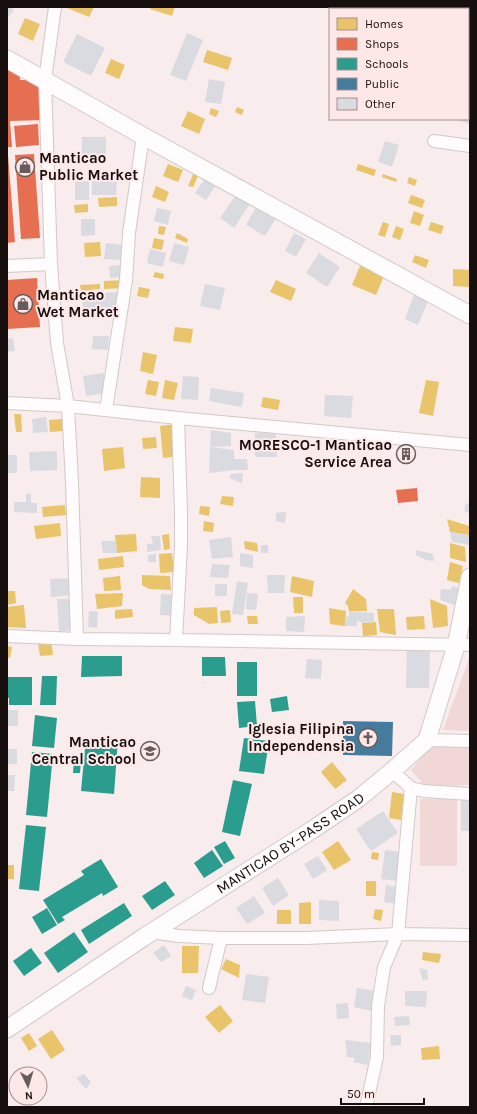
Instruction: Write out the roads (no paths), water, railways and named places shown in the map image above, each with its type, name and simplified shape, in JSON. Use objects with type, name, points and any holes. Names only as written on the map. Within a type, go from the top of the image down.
[{"type":"street","points":[[55,7],[45,80],[51,264],[58,343],[68,406],[78,639]]},
{"type":"street","points":[[7,59],[143,136],[470,315]]},
{"type":"street","points":[[106,410],[126,280],[130,233],[143,136]]},
{"type":"street","points":[[434,141],[470,146]]},
{"type":"street","points":[[7,266],[51,264]]},
{"type":"street","points":[[7,402],[68,406],[178,418],[470,445]]},
{"type":"street","points":[[176,640],[181,546],[178,418]]},
{"type":"street","points":[[470,577],[463,645],[427,740],[470,740]]},
{"type":"street","points":[[7,636],[78,639],[463,645]]},
{"type":"street","name":"MANTICAO BY-PASS ROAD","points":[[7,1029],[151,932],[312,830],[358,799],[392,772],[427,740]]},
{"type":"street","points":[[392,772],[411,788],[446,794],[470,794]]},
{"type":"street","points":[[366,1107],[377,1057],[378,1006],[384,967],[398,934],[411,788]]},
{"type":"street","points":[[151,932],[179,936],[221,938],[306,938],[398,934],[470,935]]},
{"type":"street","points":[[209,988],[221,938]]},
{"type":"place","name":"Manticao Public Market","points":[[25,167]]},
{"type":"place","name":"Manticao Wet Market","points":[[23,304]]},
{"type":"place","name":"MORESCO-1 Manticao Service Area","points":[[406,454]]},
{"type":"place","name":"Iglesia Filipina Independensia","points":[[368,738]]},
{"type":"place","name":"Manticao Central School","points":[[150,751]]}]
